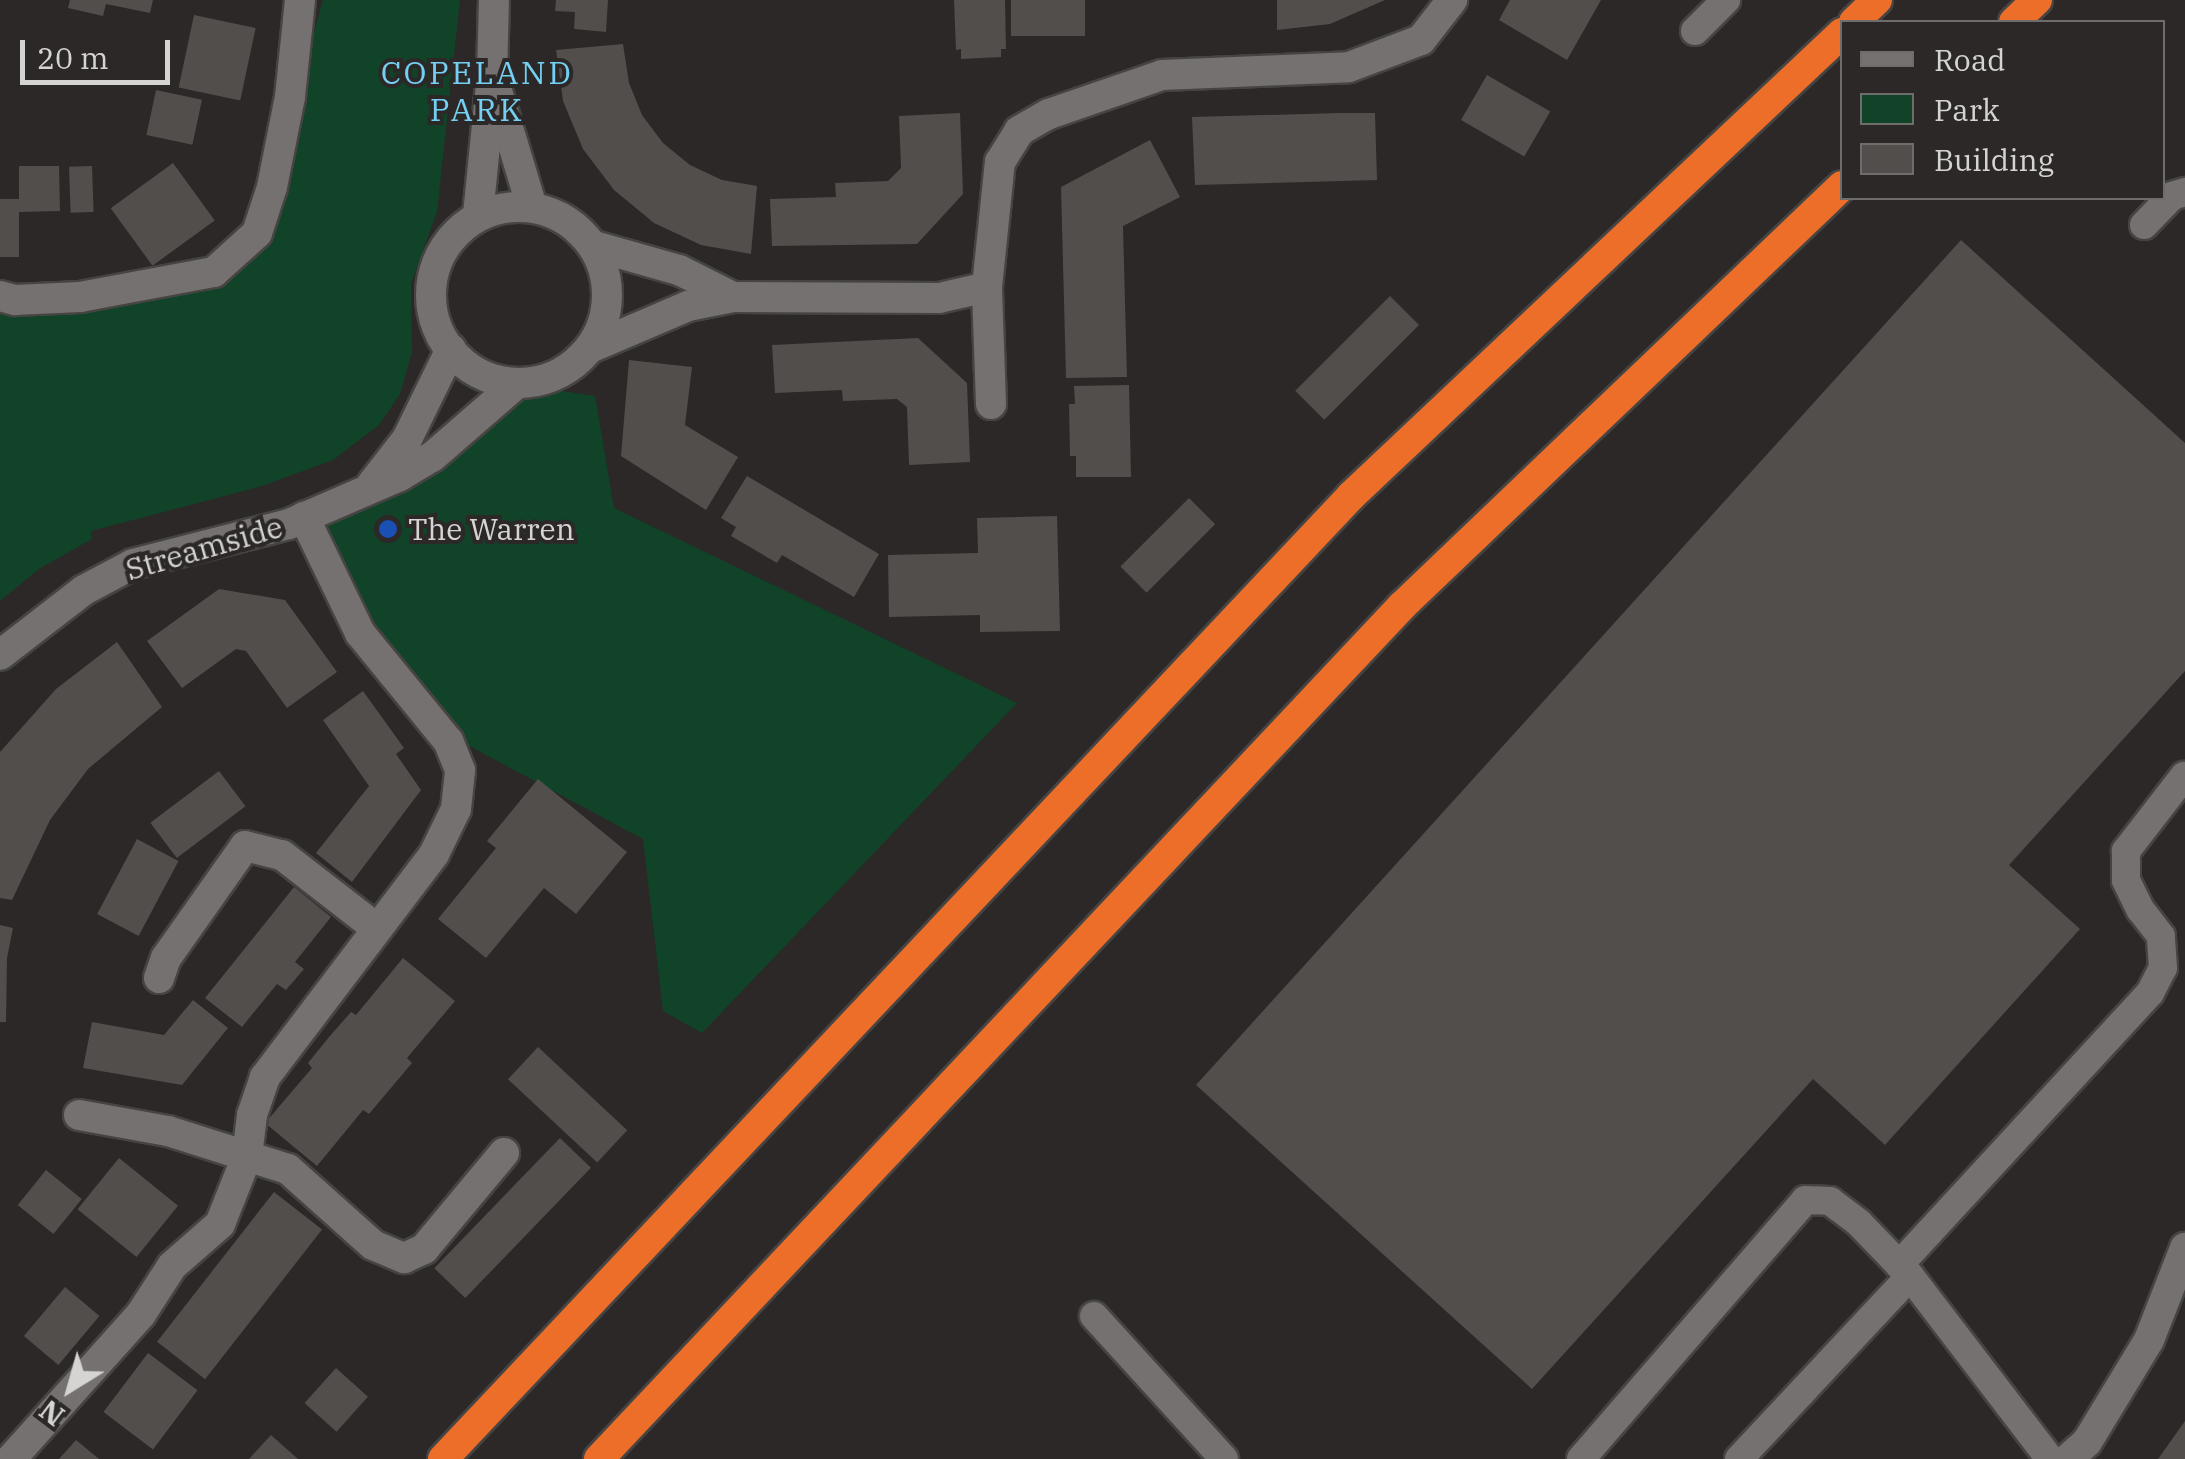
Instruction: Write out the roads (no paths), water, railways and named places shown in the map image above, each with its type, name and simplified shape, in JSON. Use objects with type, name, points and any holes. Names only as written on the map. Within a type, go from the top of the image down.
[{"type":"highway","points":[[1856,20],[1878,0]]},
{"type":"highway","points":[[2016,20],[2038,0]]},
{"type":"highway","points":[[443,1459],[1350,496],[1840,35]]},
{"type":"highway","points":[[599,1459],[1403,604],[1840,188]]},
{"type":"street","points":[[0,296],[15,300],[80,297],[182,280],[214,272],[257,233],[272,187],[290,98],[300,0]]},
{"type":"street","points":[[478,215],[492,75],[494,0]]},
{"type":"street","points":[[990,404],[988,288],[1000,162],[1020,131],[1050,114],[1162,75],[1349,66],[1421,40],[1452,0]]},
{"type":"street","points":[[492,75],[532,206]]},
{"type":"street","points":[[508,206],[532,206],[562,216],[594,246],[606,275],[608,296],[602,327],[590,348],[568,369],[547,380],[516,384],[494,380],[458,360],[433,321],[430,290],[434,265],[450,238],[478,215],[508,206]]},
{"type":"street","points":[[594,246],[679,270],[734,296]]},
{"type":"street","points":[[590,348],[688,306],[734,296],[938,298],[988,288]]},
{"type":"street","name":"Streamside","points":[[367,490],[407,439],[451,349]]},
{"type":"street","name":"Streamside","points":[[0,655],[84,590],[132,564],[304,517],[432,457],[516,384]]},
{"type":"street","points":[[11,1459],[141,1314],[172,1266],[220,1224],[247,1156],[252,1116],[265,1078],[434,854],[456,809],[460,770],[448,742],[360,633],[304,517]]},
{"type":"street","points":[[159,978],[166,958],[245,846],[282,855],[376,928]]},
{"type":"street","points":[[79,1115],[168,1131],[288,1169],[373,1245],[404,1258],[424,1250],[504,1153]]},
{"type":"street","points":[[2068,1459],[2087,1442],[2149,1340],[2185,1248]]},
{"type":"lane","points":[[1696,30],[1726,0]]},
{"type":"lane","points":[[2144,226],[2172,196],[2185,192]]},
{"type":"lane","points":[[1739,1459],[2150,993],[2163,968],[2161,936],[2140,910],[2126,880],[2126,851],[2184,776]]},
{"type":"lane","points":[[1580,1459],[1806,1200],[1830,1201],[1859,1222],[1904,1271],[2050,1459]]},
{"type":"lane","points":[[1094,1316],[1224,1459]]},
{"type":"place","name":"The Warren","points":[[388,529]]},
{"type":"district","name":"COPELAND PARK","points":[[477,92]]}]
